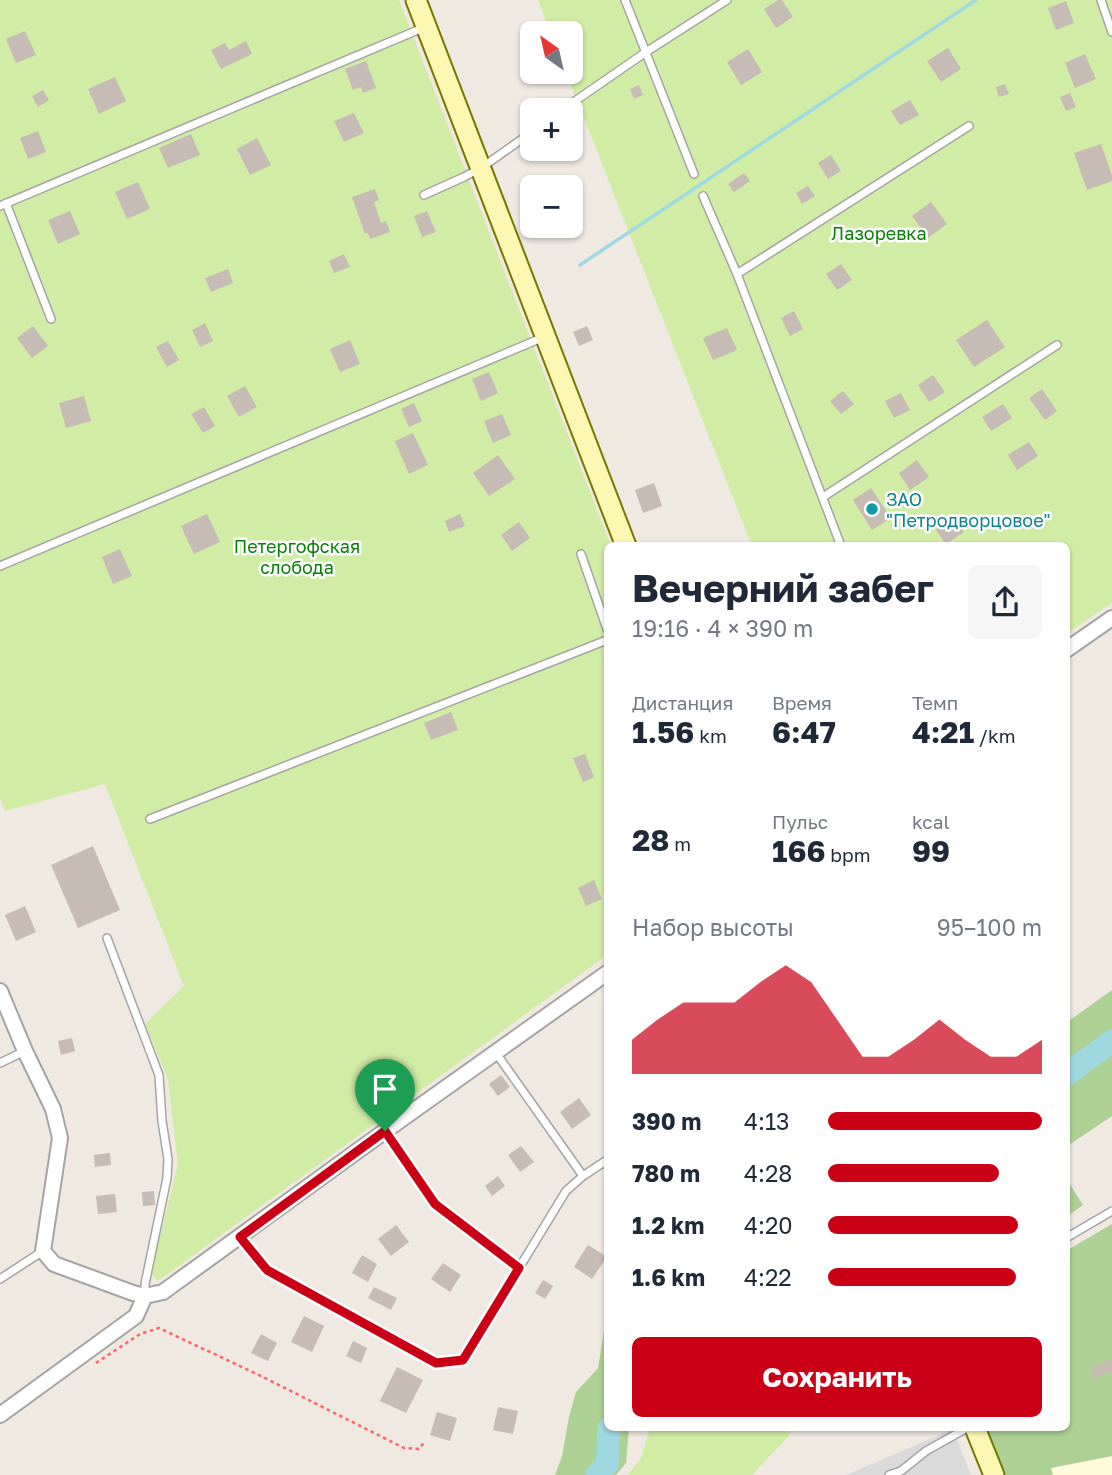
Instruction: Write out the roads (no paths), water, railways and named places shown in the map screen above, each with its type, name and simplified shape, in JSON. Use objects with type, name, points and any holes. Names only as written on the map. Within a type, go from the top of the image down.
[{"type":"street","points":[[416,0],[624,542]]},
{"type":"street","points":[[1070,647],[1112,618]]},
{"type":"street","points":[[0,991],[53,1109],[60,1138],[43,1251],[54,1264],[145,1296],[163,1292],[604,975]]},
{"type":"street","points":[[0,1415],[136,1317],[145,1296]]},
{"type":"street","points":[[976,1431],[994,1475]]},
{"type":"lane","points":[[625,0],[694,174]]},
{"type":"lane","points":[[579,98],[727,0]]},
{"type":"lane","points":[[1101,0],[1112,32]]},
{"type":"lane","points":[[51,319],[3,205],[426,26]]},
{"type":"lane","points":[[737,274],[969,126]]},
{"type":"lane","points":[[424,195],[481,168],[520,140]]},
{"type":"lane","points":[[703,196],[737,274],[840,542]]},
{"type":"lane","points":[[0,565],[545,336]]},
{"type":"lane","points":[[823,497],[1057,345]]},
{"type":"lane","points":[[581,554],[604,620]]},
{"type":"lane","points":[[150,819],[604,640]]},
{"type":"lane","points":[[107,938],[159,1075],[168,1159],[167,1178],[145,1284],[145,1296]]},
{"type":"lane","points":[[0,1063],[26,1051]]},
{"type":"lane","points":[[496,1053],[583,1176]]},
{"type":"lane","points":[[385,1131],[435,1204],[519,1268]]},
{"type":"lane","points":[[240,1237],[267,1270],[436,1363],[463,1360],[566,1191],[604,1162]]},
{"type":"lane","points":[[1070,1236],[1112,1211]]},
{"type":"lane","points":[[0,1279],[43,1251]]},
{"type":"lane","points":[[889,1475],[901,1473],[926,1451],[962,1431]]},
{"type":"waterway","points":[[580,265],[976,0]]},
{"type":"waterway","points":[[1070,1072],[1112,1041]]},
{"type":"waterway","points":[[597,1475],[607,1465],[609,1431]]},
{"type":"place","name":"ЗАО \"Петродворцовое\"","points":[[872,509]]},
{"type":"park label","name":"Лазоревка","points":[[879,233]]},
{"type":"park label","name":"Петергофская слобода","points":[[297,556]]}]
